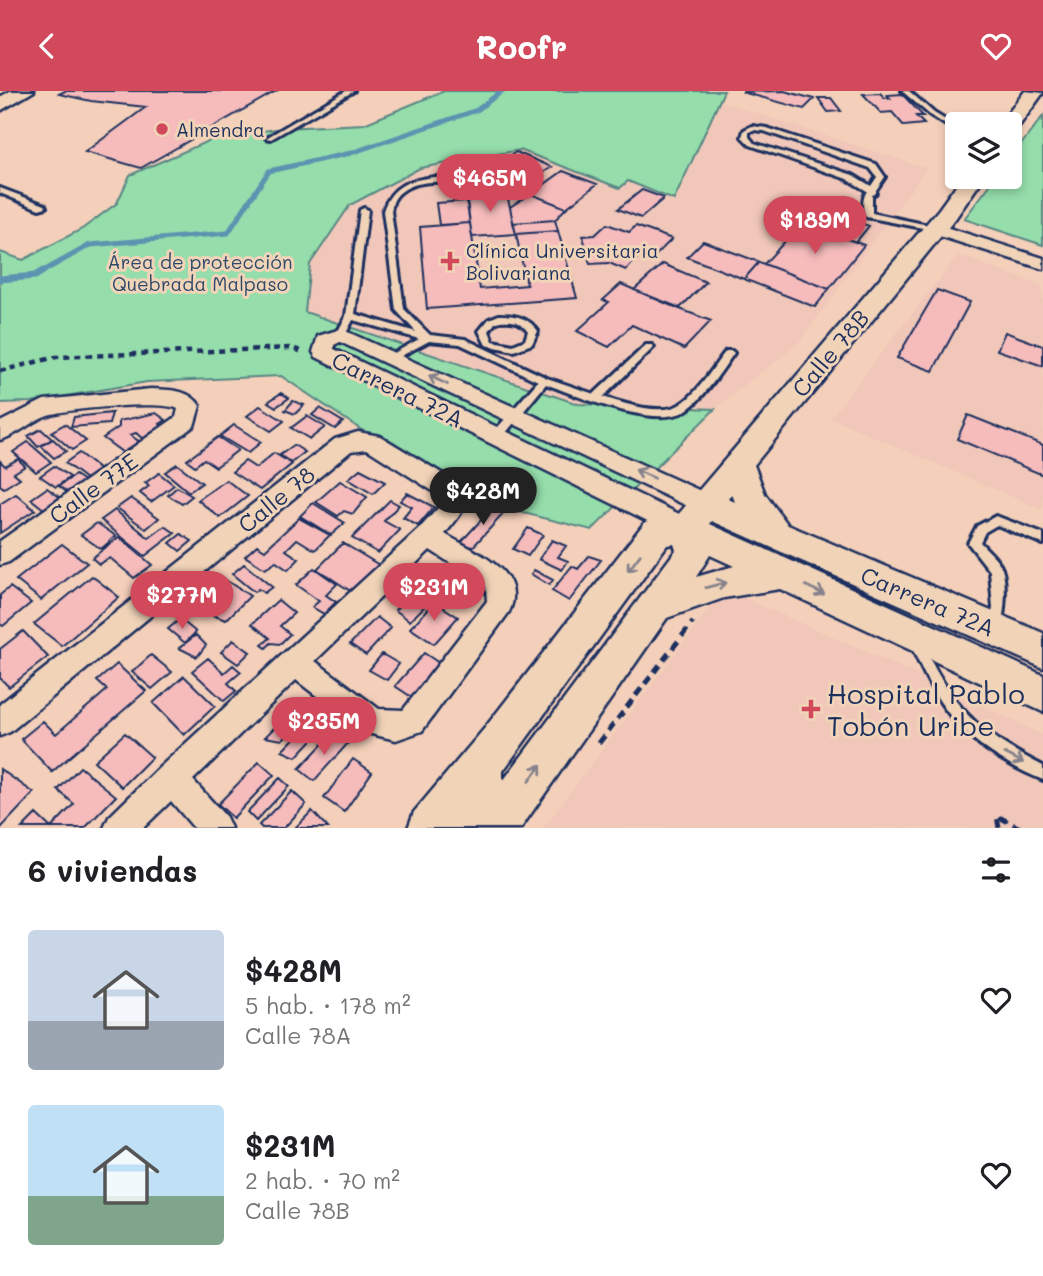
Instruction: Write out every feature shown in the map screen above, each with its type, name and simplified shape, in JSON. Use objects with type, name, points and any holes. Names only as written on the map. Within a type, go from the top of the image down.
[{"type":"main road","points":[[0,105],[24,91]]},
{"type":"main road","points":[[1020,112],[1035,91]]},
{"type":"main road","name":"Calle 78B","points":[[697,516],[964,189]]},
{"type":"main road","points":[[738,463],[750,499],[776,535]]},
{"type":"main road","points":[[430,828],[499,743],[657,532],[697,516],[694,552],[495,828]]},
{"type":"main road","name":"Carrera 72A","points":[[697,516],[776,535],[1043,651]]},
{"type":"main road","name":"Carrera 72A","points":[[697,516],[780,574],[1043,694]]},
{"type":"main road","points":[[655,607],[723,583],[780,574]]},
{"type":"main road","points":[[470,828],[471,806],[499,743]]},
{"type":"street","points":[[933,228],[1043,264]]},
{"type":"street","name":"Carrera 72A","points":[[346,325],[392,358],[513,415],[697,516],[496,437],[323,352],[325,341],[346,325]]},
{"type":"street","name":"Calle 77E","points":[[0,555],[186,421],[189,406],[177,398],[151,396],[44,408],[31,413]]},
{"type":"street","points":[[0,432],[31,413]]},
{"type":"street","name":"Calle 78","points":[[0,722],[343,445],[358,440],[372,442],[445,486],[454,495],[452,510],[428,536]]},
{"type":"street","points":[[120,828],[428,536],[495,578],[501,589],[500,604],[412,721],[396,726],[373,722],[295,663]]},
{"type":"street","points":[[171,778],[215,828]]},
{"type":"lane","points":[[905,91],[945,122]]},
{"type":"lane","points":[[270,138],[351,92]]},
{"type":"lane","points":[[873,191],[850,177],[752,143],[745,137],[746,131],[752,128],[765,129],[873,166],[881,177],[873,191],[868,195],[869,215],[933,228]]},
{"type":"lane","points":[[427,338],[400,310],[387,211],[389,199],[400,189],[436,179],[454,178],[473,184]]},
{"type":"lane","points":[[0,190],[42,207]]},
{"type":"lane","points":[[364,210],[346,325],[427,338],[462,341],[485,337]]},
{"type":"lane","points":[[499,318],[524,321],[533,331],[529,342],[514,348],[496,347],[485,337],[487,326],[499,318]]},
{"type":"lane","points":[[392,358],[427,338]]},
{"type":"lane","points":[[462,341],[544,380],[595,399],[659,414],[678,411],[729,353]]},
{"type":"lane","points":[[595,399],[649,347]]},
{"type":"lane","points":[[514,348],[531,373]]},
{"type":"lane","points":[[496,437],[544,380]]},
{"type":"lane","points":[[995,630],[999,608],[996,569],[974,543],[981,529],[996,520],[1043,539]]},
{"type":"lane","points":[[912,633],[936,687],[958,719],[991,746],[1043,773]]},
{"type":"path","points":[[0,371],[56,357],[293,348],[305,354]]},
{"type":"path","points":[[591,753],[723,583]]},
{"type":"path","points":[[999,828],[997,816],[1020,828]]},
{"type":"shaded area","points":[[719,101],[927,168],[798,344],[715,409],[578,404],[304,311],[310,264],[350,205],[420,168],[520,150],[620,188],[628,181],[674,200]]},
{"type":"shaded area","points":[[958,255],[1043,286],[1043,510],[830,418]]},
{"type":"shaded area","name":"Hospital Pablo Tobón Uribe","points":[[724,589],[934,682],[1043,735],[1043,828],[543,828]]},
{"type":"green space","name":"Área de protección Quebrada Malpaso","points":[[444,91],[724,91],[674,200],[628,181],[620,188],[520,150],[420,168],[350,205],[310,264],[305,312],[578,404],[715,409],[592,530],[463,498],[281,376],[147,382],[31,402],[0,403],[0,252],[23,260],[82,229],[117,203],[130,175],[215,138],[283,128],[364,124]]},
{"type":"green space","points":[[1043,116],[1043,245],[964,219],[987,189],[1022,189],[1022,143]]},
{"type":"building","name":"Almendra","points":[[65,91],[276,91],[141,168],[85,152],[146,107],[91,101],[59,94]]},
{"type":"building","points":[[784,91],[814,99],[804,109],[742,92]]},
{"type":"building","points":[[880,93],[885,98],[890,98],[887,95],[902,94],[923,116],[916,116],[924,124],[904,126],[892,112],[881,113],[863,94]]},
{"type":"building","points":[[818,98],[831,98],[841,111],[828,112]]},
{"type":"building","points":[[516,152],[552,167],[523,186],[486,171]]},
{"type":"building","points":[[563,171],[597,184],[566,208],[531,194]]},
{"type":"building","points":[[506,190],[516,234],[472,237],[465,192]]},
{"type":"building","points":[[642,190],[664,198],[641,218],[618,209]]},
{"type":"building","points":[[530,194],[566,208],[555,220],[513,223],[510,207]]},
{"type":"building","points":[[467,201],[470,223],[439,225],[436,203]]},
{"type":"building","points":[[815,207],[869,226],[856,242],[802,223]]},
{"type":"building","name":"Clínica Universitaria Bolivariana","points":[[555,220],[558,231],[516,234],[513,223]]},
{"type":"building","name":"Clínica Universitaria Bolivariana","points":[[470,223],[480,289],[527,285],[516,234],[558,231],[577,298],[427,309],[420,227]]},
{"type":"building","points":[[802,223],[864,245],[829,289],[764,264]]},
{"type":"building","points":[[607,224],[629,232],[636,226],[672,239],[651,260],[639,256],[626,270],[609,263],[590,264],[583,236],[595,235]]},
{"type":"building","points":[[703,241],[759,262],[744,279],[687,257]]},
{"type":"building","points":[[759,262],[829,289],[815,307],[744,279]]},
{"type":"building","points":[[663,264],[706,282],[680,308],[634,290]]},
{"type":"building","points":[[621,284],[711,321],[684,349],[632,325],[609,347],[577,331],[609,302],[603,300]]},
{"type":"building","points":[[937,290],[970,302],[933,371],[897,358]]},
{"type":"building","points":[[1005,332],[1043,346],[1043,366],[997,350]]},
{"type":"building","points":[[281,393],[289,398],[276,407],[268,402]]},
{"type":"building","points":[[293,401],[304,405],[295,414],[285,410]]},
{"type":"building","points":[[260,406],[284,421],[271,431],[247,416]]},
{"type":"building","points":[[320,408],[343,422],[335,429],[312,415]]},
{"type":"building","points":[[112,413],[109,424],[71,427],[74,417]]},
{"type":"building","points":[[156,413],[166,420],[160,424],[164,428],[144,440],[136,433],[130,435],[143,444],[126,455],[103,438],[119,427],[119,421]]},
{"type":"building","points":[[968,415],[1043,445],[1043,475],[957,439]]},
{"type":"building","points":[[307,416],[325,427],[310,439],[291,428]]},
{"type":"building","points":[[65,424],[86,441],[72,450],[51,432]]},
{"type":"building","points":[[234,425],[261,442],[248,453],[220,436]]},
{"type":"building","points":[[41,429],[52,439],[38,447],[28,436]]},
{"type":"building","points":[[218,437],[238,450],[216,467],[204,459],[195,466],[187,460]]},
{"type":"building","points":[[53,439],[66,451],[54,458],[41,446]]},
{"type":"building","points":[[28,442],[51,462],[36,472],[13,452]]},
{"type":"building","points":[[294,445],[305,452],[291,463],[280,455]]},
{"type":"building","points":[[79,453],[100,470],[86,479],[65,463]]},
{"type":"building","points":[[274,453],[292,464],[260,490],[232,472],[245,461],[256,468]]},
{"type":"building","points":[[18,459],[25,466],[14,473],[20,478],[4,488],[0,485],[0,461],[5,466]]},
{"type":"building","points":[[177,464],[202,483],[189,492],[165,472]]},
{"type":"building","points":[[54,466],[70,477],[56,487],[40,476]]},
{"type":"building","points":[[360,469],[385,482],[373,494],[348,479]]},
{"type":"building","points":[[159,473],[174,485],[151,502],[140,493],[149,486],[145,483]]},
{"type":"building","points":[[75,475],[84,481],[68,493],[59,486]]},
{"type":"building","points":[[226,480],[248,496],[220,518],[198,500]]},
{"type":"building","points":[[340,481],[367,497],[353,514],[344,511],[338,516],[316,502]]},
{"type":"building","points":[[177,487],[192,496],[182,504],[168,495]]},
{"type":"building","points":[[47,488],[61,498],[45,510],[31,499]]},
{"type":"building","points":[[407,493],[434,507],[418,526],[403,518],[412,507],[400,501]]},
{"type":"building","points":[[16,494],[35,510],[0,533],[0,504]]},
{"type":"building","points":[[131,498],[159,518],[146,529],[117,508]]},
{"type":"building","points":[[390,500],[399,505],[384,521],[400,530],[378,553],[352,538]]},
{"type":"building","points":[[313,503],[345,523],[331,535],[300,516]]},
{"type":"building","points":[[492,508],[505,512],[472,548],[461,542]]},
{"type":"building","points":[[115,510],[149,538],[165,526],[175,533],[145,556],[101,520]]},
{"type":"building","points":[[299,518],[330,535],[315,550],[297,539],[286,550],[299,559],[288,570],[276,562],[265,569],[245,556],[257,545],[265,550]]},
{"type":"building","points":[[97,523],[116,536],[101,549],[81,535]]},
{"type":"building","points":[[528,528],[543,535],[528,556],[513,549]]},
{"type":"building","points":[[181,534],[192,541],[180,551],[170,543]]},
{"type":"building","points":[[119,537],[152,565],[134,578],[110,558],[99,564],[92,558]]},
{"type":"building","points":[[552,540],[566,546],[558,557],[568,561],[562,570],[539,559]]},
{"type":"building","points":[[343,543],[379,565],[352,592],[317,569]]},
{"type":"building","points":[[62,544],[87,563],[41,600],[16,580]]},
{"type":"building","points":[[589,556],[601,560],[569,601],[552,591],[572,566],[578,569]]},
{"type":"building","points":[[244,564],[272,587],[264,593],[258,589],[254,592],[232,574]]},
{"type":"building","points":[[314,568],[337,584],[326,595],[336,602],[324,614],[312,607],[319,601],[296,585]]},
{"type":"building","points":[[534,570],[553,580],[549,585],[531,574]]},
{"type":"building","points":[[92,576],[119,597],[62,646],[34,624]]},
{"type":"building","points":[[224,579],[250,596],[226,620],[192,608]]},
{"type":"building","points":[[10,587],[31,603],[3,626],[0,624],[0,595]]},
{"type":"building","points":[[416,589],[432,599],[410,621],[395,610]]},
{"type":"building","points":[[278,600],[294,613],[280,626],[290,634],[280,644],[271,643],[266,648],[262,645],[270,638],[252,624]]},
{"type":"building","points":[[435,602],[458,617],[434,644],[410,628]]},
{"type":"building","points":[[377,617],[391,628],[366,655],[350,644]]},
{"type":"building","points":[[180,619],[196,632],[185,643],[168,629]]},
{"type":"building","points":[[23,631],[48,657],[9,687],[0,678],[0,649]]},
{"type":"building","points":[[196,635],[206,645],[197,657],[179,648]]},
{"type":"building","points":[[233,640],[250,652],[238,664],[221,652]]},
{"type":"building","points":[[424,653],[442,665],[413,698],[395,686]]},
{"type":"building","points":[[382,654],[399,664],[387,680],[369,670]]},
{"type":"building","points":[[151,655],[172,672],[152,689],[132,672]]},
{"type":"building","points":[[208,658],[224,673],[233,665],[241,672],[228,683],[236,691],[224,701],[192,671]]},
{"type":"building","points":[[117,664],[146,691],[52,772],[21,739],[43,721],[56,734],[107,690],[97,681]]},
{"type":"building","points":[[184,676],[215,706],[184,735],[153,703]]},
{"type":"building","points":[[297,705],[308,714],[282,740],[265,737]]},
{"type":"building","points":[[315,717],[326,725],[296,757],[282,751]]},
{"type":"building","points":[[125,733],[152,757],[122,787],[94,761]]},
{"type":"building","points":[[331,735],[350,741],[314,781],[299,769]]},
{"type":"building","points":[[353,759],[372,772],[344,812],[324,798]]},
{"type":"building","points":[[259,762],[274,775],[233,818],[218,804]]},
{"type":"building","points":[[80,767],[116,796],[85,828],[51,828],[74,804],[58,790]]},
{"type":"building","points":[[0,769],[34,793],[1,828],[0,828]]},
{"type":"building","points":[[280,778],[289,786],[256,821],[247,812]]},
{"type":"building","points":[[292,791],[306,804],[284,828],[262,828],[259,825]]},
{"type":"building","points":[[312,811],[328,828],[295,828]]},
{"type":"building","points":[[36,814],[51,828],[22,828]]},
{"type":"waterway","points":[[40,273],[90,245],[228,233],[269,171],[351,153],[477,110],[502,91]]},
{"type":"waterway","points":[[0,279],[35,276],[43,271]]},
{"type":"place","name":"Almendra","points":[[162,129]]},
{"type":"place","name":"Clínica Universitaria Bolivariana","points":[[450,261]]},
{"type":"place","name":"Hospital Pablo Tobón Uribe","points":[[811,709]]}]
